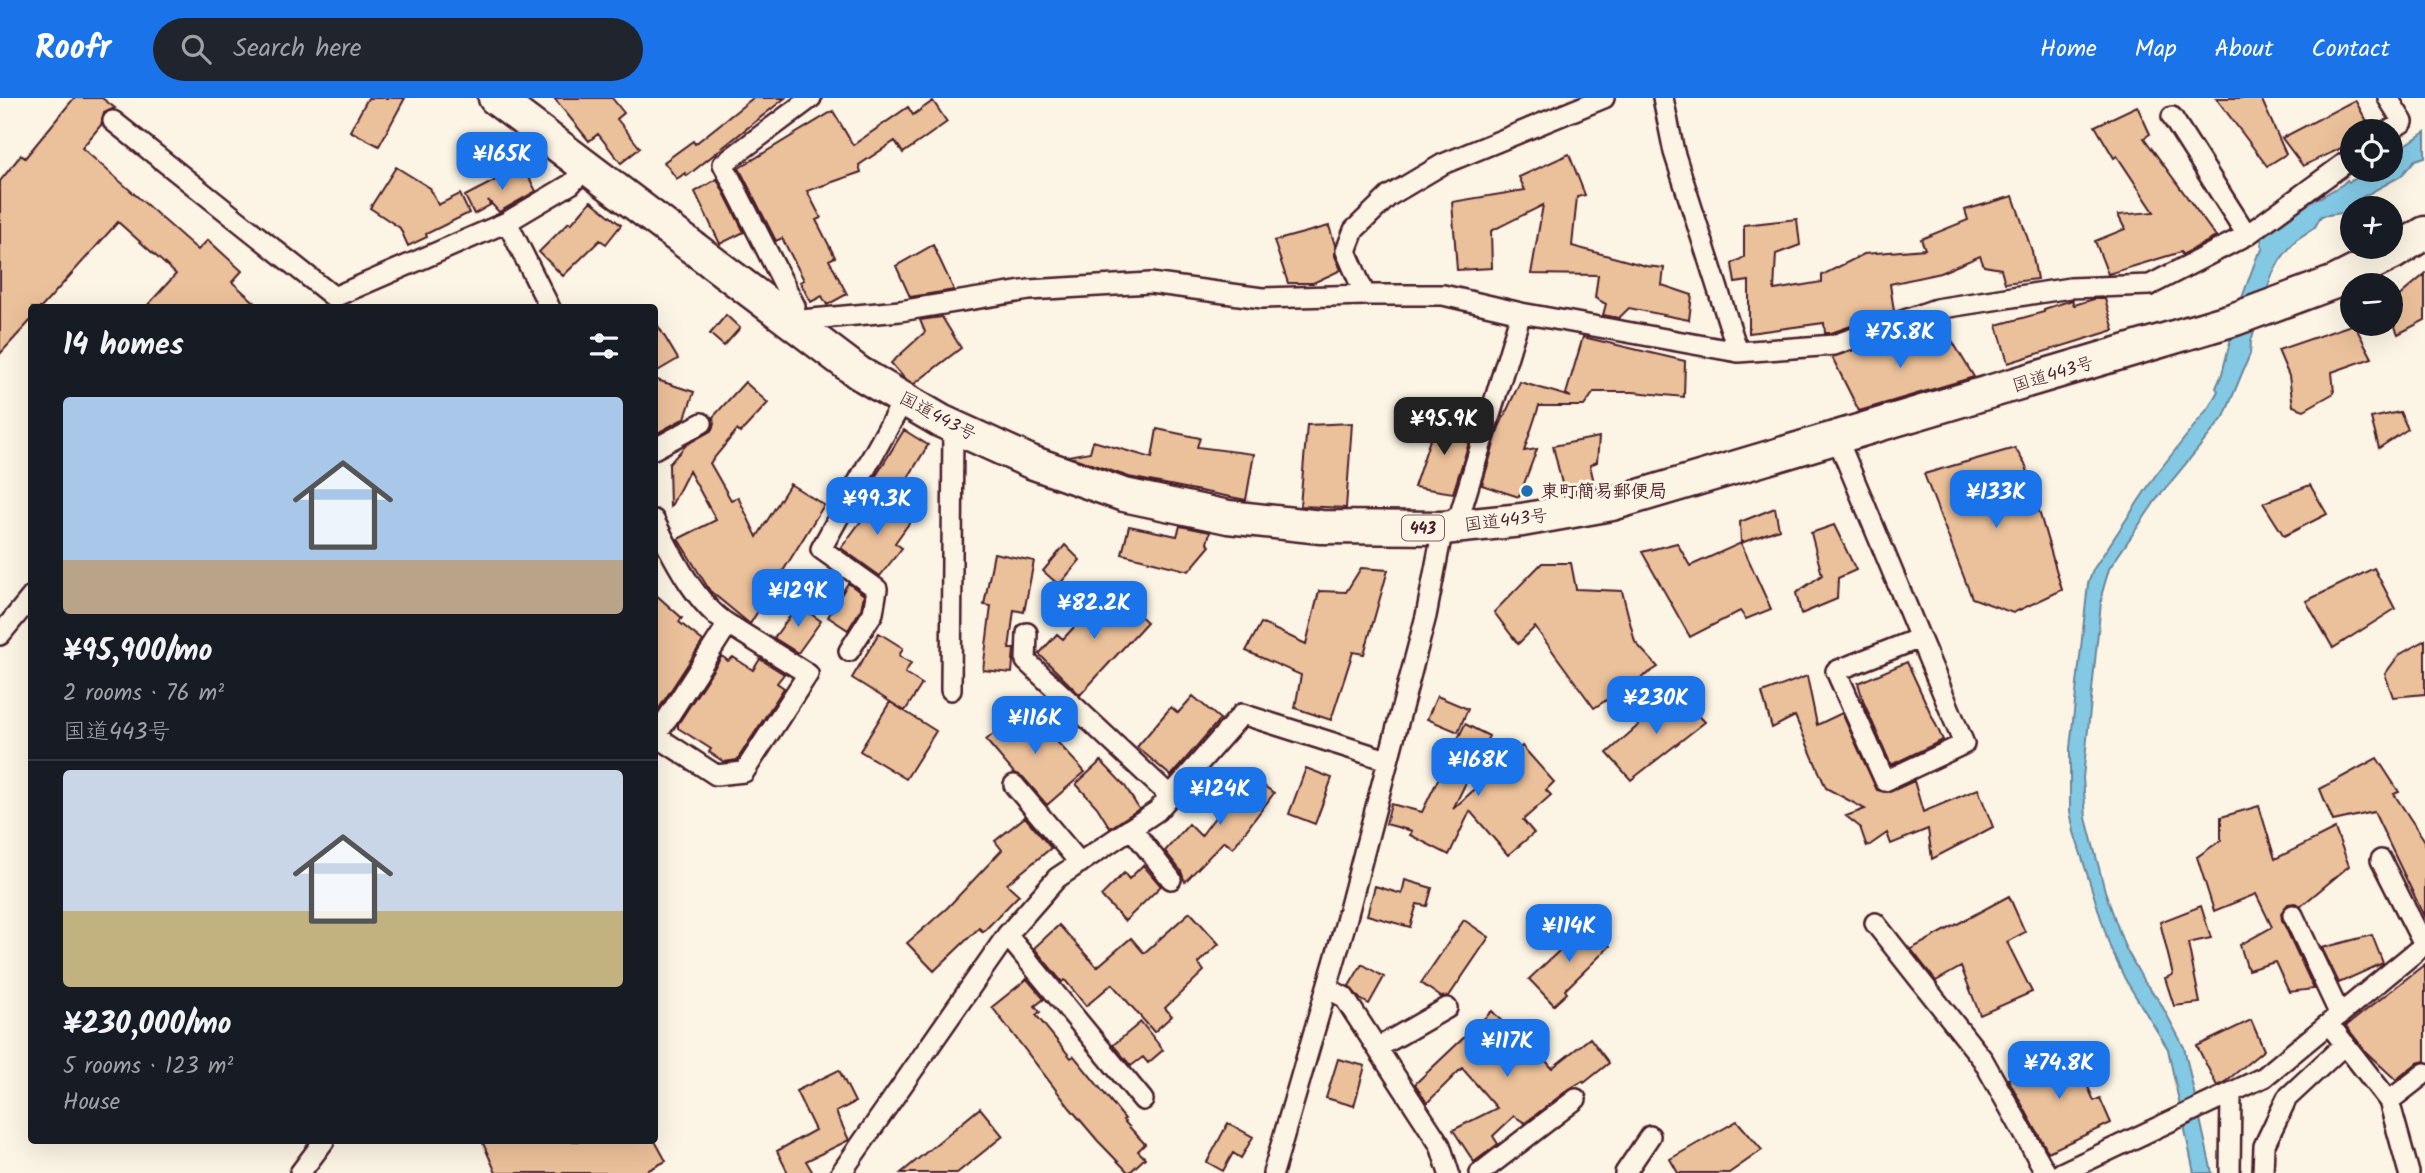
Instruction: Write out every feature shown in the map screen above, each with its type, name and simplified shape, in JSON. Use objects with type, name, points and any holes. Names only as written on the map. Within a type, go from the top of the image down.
[{"type":"highway","name":"国道443号","points":[[495,98],[859,373],[953,427],[1031,462],[1124,495],[1228,517],[1321,527],[1443,528],[1522,520],[1612,505],[2235,319],[2334,282],[2393,253],[2425,233]]},
{"type":"street","points":[[811,98],[723,164],[794,306],[790,321],[900,311],[1029,290],[1150,283],[1262,298],[1443,295],[1521,313],[1738,352],[1834,345],[1936,309],[2070,288],[2150,285],[2247,235],[2340,167]]},
{"type":"street","points":[[1366,295],[1346,251],[1354,230],[1389,196],[1443,164],[1604,98]]},
{"type":"street","points":[[1663,98],[1674,152],[1738,352]]},
{"type":"street","points":[[2388,98],[2402,119]]},
{"type":"street","points":[[2172,117],[2247,235]]},
{"type":"street","points":[[113,121],[334,297],[507,222],[570,184],[587,167]]},
{"type":"street","points":[[507,222],[548,304]]},
{"type":"street","points":[[1273,1173],[1327,989],[1426,616],[1443,528],[1460,514],[1521,313]]},
{"type":"street","points":[[849,651],[873,613],[877,589],[821,550],[904,399]]},
{"type":"street","points":[[658,447],[702,423]]},
{"type":"street","points":[[951,690],[953,427]]},
{"type":"street","points":[[1837,439],[1920,638],[1964,744],[1885,781],[1836,671],[1920,638]]},
{"type":"street","points":[[658,528],[676,564],[715,616],[808,674],[744,772],[716,775],[658,737]]},
{"type":"street","points":[[0,635],[28,601]]},
{"type":"street","points":[[658,733],[727,624]]},
{"type":"street","points":[[1027,633],[1026,661],[1170,796]]},
{"type":"street","points":[[841,1173],[1007,935],[1057,878],[1157,811],[1242,715],[1387,761]]},
{"type":"street","points":[[1014,785],[1080,863]]},
{"type":"street","points":[[1131,828],[1171,879]]},
{"type":"street","points":[[2060,1173],[2264,1077],[2425,945],[2381,860]]},
{"type":"street","points":[[2293,915],[2345,1044],[2389,1101],[2410,1173]]},
{"type":"street","points":[[1875,923],[1983,1060],[2046,1173]]},
{"type":"street","points":[[1007,935],[1143,1100]]},
{"type":"street","points":[[1327,989],[1344,997],[1440,1145],[1449,1173]]},
{"type":"street","points":[[1377,1048],[1447,1008]]},
{"type":"street","points":[[2263,1173],[2264,1146],[2287,1098],[2345,1044]]},
{"type":"street","points":[[2389,1101],[2425,1073]]},
{"type":"street","points":[[2230,1173],[2231,1093]]},
{"type":"street","points":[[1480,1173],[1576,1099]]},
{"type":"street","points":[[1625,1173],[1650,1136]]},
{"type":"street","points":[[300,1173],[322,1144]]},
{"type":"water","points":[[2425,132],[2425,157],[2415,160],[2403,174],[2403,147]]},
{"type":"water","points":[[2390,182],[2364,196],[2340,196],[2340,213],[2321,216],[2315,227],[2296,240],[2280,260],[2272,275],[2251,341],[2250,354],[2224,417],[2156,500],[2109,569],[2102,593],[2083,778],[2086,818],[2105,891],[2124,945],[2143,980],[2160,1002],[2184,1047],[2212,1173],[2194,1173],[2168,1049],[2125,979],[2110,947],[2070,811],[2070,748],[2088,584],[2093,570],[2155,476],[2209,407],[2218,391],[2216,388],[2239,306],[2263,247],[2262,238],[2307,201],[2321,197],[2343,184]]},
{"type":"building","points":[[74,98],[102,98],[115,108],[104,113],[101,125],[82,148],[198,250],[208,240],[242,271],[232,282],[257,304],[149,304],[176,274],[118,222],[45,304],[28,304],[28,323],[0,354],[0,181],[21,155],[25,158]]},
{"type":"building","points":[[368,98],[405,98],[379,146],[350,131]]},
{"type":"building","points":[[554,98],[612,98],[624,113],[617,119],[640,148],[621,163],[598,134],[589,141]]},
{"type":"building","points":[[753,98],[785,98],[687,176],[685,173],[677,179],[664,162],[693,141],[695,144]]},
{"type":"building","points":[[2216,98],[2261,98],[2286,154],[2267,166]]},
{"type":"building","points":[[2355,100],[2365,119],[2340,119],[2340,149],[2303,166],[2282,138]]},
{"type":"building","points":[[933,101],[947,122],[922,140],[903,153],[895,141],[859,165],[861,172],[807,191],[821,218],[816,220],[835,257],[829,260],[847,294],[827,305],[822,296],[811,302],[800,282],[804,280],[782,238],[776,241],[739,168],[833,111],[853,145],[908,107],[913,115]]},
{"type":"building","points":[[2137,106],[2150,134],[2144,138],[2216,237],[2182,255],[2181,252],[2108,274],[2095,241],[2125,229],[2118,215],[2154,212],[2117,156],[2114,158],[2095,126]]},
{"type":"building","points":[[1569,154],[1585,195],[1577,197],[1572,246],[1646,266],[1664,268],[1662,285],[1692,295],[1689,320],[1629,308],[1619,318],[1603,315],[1606,304],[1595,298],[1598,275],[1531,274],[1543,205],[1491,231],[1492,268],[1457,270],[1452,202],[1525,190],[1519,177]]},
{"type":"building","points":[[523,166],[536,191],[499,212],[488,200],[490,205],[474,214],[465,196]]},
{"type":"building","points":[[396,167],[430,188],[438,205],[460,194],[469,213],[408,246],[400,228],[370,208]]},
{"type":"building","points":[[717,179],[744,232],[720,244],[695,192]]},
{"type":"building","points":[[2013,196],[2032,251],[2037,279],[2005,283],[2001,269],[1984,266],[1980,256],[1940,273],[1890,284],[1894,311],[1831,333],[1825,333],[1824,323],[1749,333],[1749,281],[1735,283],[1732,264],[1744,257],[1744,225],[1797,219],[1800,245],[1776,254],[1774,290],[1822,282],[1822,275],[1864,254],[1925,249],[1921,239],[1968,220],[1965,210]]},
{"type":"building","points":[[591,201],[621,225],[606,244],[600,240],[563,276],[539,252],[569,222],[571,224]]},
{"type":"building","points":[[1329,226],[1335,245],[1335,256],[1341,270],[1313,283],[1288,283],[1274,241]]},
{"type":"building","points":[[933,245],[954,290],[910,297],[896,266]]},
{"type":"building","points":[[2425,274],[2425,320],[2403,331],[2403,293]]},
{"type":"building","points":[[2105,299],[2114,330],[2008,363],[1997,325],[2044,312],[2044,309],[2072,300],[2074,305]]},
{"type":"building","points":[[726,315],[740,328],[724,346],[710,334]]},
{"type":"building","points":[[942,317],[961,348],[914,384],[904,378],[891,363],[925,332],[920,320]]},
{"type":"building","points":[[658,326],[678,359],[658,371]]},
{"type":"building","points":[[2340,329],[2340,336],[2360,336],[2372,358],[2332,372],[2334,393],[2304,410],[2293,406],[2289,376],[2278,350]]},
{"type":"building","points":[[1948,334],[1974,377],[1859,411],[1832,357],[1898,336],[1900,347]]},
{"type":"building","points":[[1583,337],[1685,361],[1684,397],[1633,392],[1594,392],[1584,406],[1539,406],[1524,451],[1537,449],[1519,497],[1482,485],[1499,427],[1520,382],[1571,397],[1566,394]]},
{"type":"building","points":[[658,380],[694,392],[685,418],[658,433]]},
{"type":"building","points":[[745,382],[768,403],[740,433],[737,430],[710,463],[731,500],[738,497],[757,537],[790,484],[824,505],[750,624],[710,591],[678,539],[716,520],[689,471],[670,508],[669,464],[686,445],[712,430],[713,417]]},
{"type":"building","points":[[2400,412],[2408,429],[2379,448],[2371,418]]},
{"type":"building","points":[[1437,419],[1474,427],[1453,493],[1414,487]]},
{"type":"building","points":[[1352,423],[1346,508],[1300,506],[1307,425]]},
{"type":"building","points":[[1157,429],[1200,438],[1197,447],[1254,454],[1246,500],[1129,477],[1068,456],[1090,452],[1093,441],[1152,458]]},
{"type":"building","points":[[904,430],[928,445],[892,504],[868,489]]},
{"type":"building","points":[[1599,437],[1597,462],[1590,465],[1595,487],[1564,492],[1553,446]]},
{"type":"building","points":[[2015,448],[2026,466],[2062,590],[2013,613],[1972,598],[1924,474]]},
{"type":"building","points":[[2310,485],[2327,514],[2284,536],[2263,503]]},
{"type":"building","points":[[878,498],[910,522],[895,543],[902,548],[880,576],[841,548]]},
{"type":"building","points":[[1775,508],[1779,529],[1741,543],[1740,522]]},
{"type":"building","points":[[1834,525],[1856,570],[1838,578],[1837,599],[1801,614],[1796,593],[1822,575],[1811,533]]},
{"type":"building","points":[[1129,526],[1177,536],[1180,526],[1210,532],[1207,543],[1210,546],[1189,571],[1122,554]]},
{"type":"building","points":[[1677,543],[1690,566],[1741,543],[1771,609],[1746,619],[1740,611],[1690,637],[1642,552]]},
{"type":"building","points":[[1065,545],[1080,560],[1059,585],[1043,571]]},
{"type":"building","points":[[994,553],[1034,561],[1024,612],[1014,610],[1009,649],[1014,649],[1012,673],[983,670],[991,606],[984,605]]},
{"type":"building","points":[[1542,563],[1571,563],[1576,589],[1622,591],[1635,642],[1658,667],[1594,708],[1535,627],[1518,644],[1494,612]]},
{"type":"building","points":[[1361,568],[1388,570],[1364,654],[1353,652],[1331,720],[1295,708],[1301,675],[1246,651],[1261,623],[1306,644],[1319,591],[1346,592]]},
{"type":"building","points":[[2374,568],[2395,609],[2333,648],[2306,601]]},
{"type":"building","points":[[848,583],[864,595],[861,609],[848,630],[828,617]]},
{"type":"building","points":[[1110,588],[1147,622],[1080,695],[1039,654],[1057,634],[1063,639]]},
{"type":"building","points":[[658,597],[682,618],[679,622],[703,641],[658,710]]},
{"type":"building","points":[[798,605],[821,621],[798,653],[774,638]]},
{"type":"building","points":[[879,633],[903,648],[899,656],[911,663],[905,673],[922,684],[905,711],[852,678]]},
{"type":"building","points":[[2425,640],[2425,694],[2393,697],[2385,674],[2399,655]]},
{"type":"building","points":[[722,656],[728,661],[733,657],[753,670],[760,659],[784,674],[777,683],[784,688],[737,760],[724,762],[709,752],[711,749],[678,728]]},
{"type":"building","points":[[1907,662],[1943,740],[1891,765],[1858,683]]},
{"type":"building","points":[[1807,676],[1817,725],[1842,713],[1877,790],[1890,792],[1914,781],[1923,812],[1978,789],[1993,827],[1932,859],[1928,829],[1891,844],[1887,833],[1867,847],[1860,827],[1846,816],[1865,809],[1826,788],[1795,716],[1772,728],[1762,693]]},
{"type":"building","points":[[1676,692],[1705,722],[1631,780],[1607,753]]},
{"type":"building","points":[[1193,696],[1220,719],[1171,776],[1137,747],[1171,707],[1178,713]]},
{"type":"building","points":[[1437,696],[1468,709],[1458,732],[1427,719]]},
{"type":"building","points":[[890,702],[936,731],[906,779],[860,751]]},
{"type":"building","points":[[1025,707],[1085,772],[1047,805],[1023,777],[1014,773],[986,740]]},
{"type":"building","points":[[1465,724],[1489,736],[1453,809],[1522,746],[1554,782],[1546,790],[1551,795],[1523,820],[1534,833],[1508,855],[1470,811],[1449,855],[1410,835],[1412,831],[1386,824],[1391,804],[1422,812]]},
{"type":"building","points":[[2377,758],[2399,792],[2394,794],[2425,841],[2425,918],[2374,812],[2333,821],[2320,789]]},
{"type":"building","points":[[1101,761],[1125,786],[1139,809],[1110,828],[1097,807],[1076,784]]},
{"type":"building","points":[[1306,768],[1332,778],[1315,824],[1289,814]]},
{"type":"building","points":[[1244,772],[1274,793],[1233,848],[1224,841],[1185,882],[1181,871],[1165,851],[1189,824],[1201,836],[1236,789],[1233,787]]},
{"type":"building","points":[[2259,806],[2275,859],[2335,829],[2349,866],[2301,906],[2288,904],[2281,913],[2314,989],[2289,992],[2275,962],[2248,970],[2240,945],[2272,927],[2256,894],[2214,911],[2197,857],[2221,840],[2221,817]]},
{"type":"building","points":[[1025,817],[1051,848],[1007,884],[1019,895],[983,932],[979,928],[934,971],[907,943],[947,908],[1002,850],[995,841]]},
{"type":"building","points":[[1143,865],[1161,886],[1125,921],[1101,896],[1124,873],[1129,879]]},
{"type":"building","points":[[1405,880],[1432,888],[1427,906],[1417,904],[1410,927],[1367,915],[1375,886],[1402,894]]},
{"type":"building","points":[[2009,896],[2025,932],[2007,942],[2032,992],[1980,1015],[1961,967],[1936,981],[1911,949]]},
{"type":"building","points":[[2201,906],[2211,938],[2188,943],[2200,1003],[2174,1006],[2165,978],[2173,975],[2160,922]]},
{"type":"building","points":[[1190,912],[1219,944],[1198,963],[1204,971],[1165,1008],[1172,1016],[1154,1032],[1112,984],[1086,1006],[1034,948],[1059,925],[1097,967],[1131,938],[1144,953]]},
{"type":"building","points":[[1464,920],[1489,937],[1449,996],[1441,997],[1421,983]]},
{"type":"building","points":[[1589,923],[1610,946],[1565,990],[1567,993],[1554,1005],[1529,979]]},
{"type":"building","points":[[2372,935],[2383,963],[2339,983],[2322,948]]},
{"type":"building","points":[[1362,964],[1384,977],[1369,1004],[1360,999],[1349,986]]},
{"type":"building","points":[[2425,964],[2425,1061],[2417,1063],[2396,1080],[2367,1053],[2346,1026]]},
{"type":"building","points":[[1027,979],[1044,999],[1035,1006],[1040,1012],[1036,1015],[1071,1058],[1074,1056],[1145,1144],[1138,1151],[1145,1158],[1129,1173],[1070,1108],[992,1007]]},
{"type":"building","points":[[1492,1011],[1529,1050],[1533,1046],[1552,1068],[1590,1038],[1609,1063],[1525,1123],[1514,1116],[1493,1136],[1498,1144],[1474,1162],[1453,1130],[1497,1108],[1462,1068],[1427,1103],[1415,1084]]},
{"type":"building","points":[[2251,1020],[2264,1050],[2217,1086],[2197,1046]]},
{"type":"building","points":[[1141,1022],[1163,1050],[1148,1063],[1143,1057],[1131,1066],[1113,1045]]},
{"type":"building","points":[[2071,1047],[2094,1101],[2100,1098],[2111,1123],[2048,1152],[2008,1079]]},
{"type":"building","points":[[1338,1059],[1365,1066],[1354,1106],[1326,1098]]},
{"type":"building","points":[[839,1070],[855,1102],[836,1112],[849,1140],[806,1161],[813,1173],[788,1173],[777,1151],[815,1130],[796,1091]]},
{"type":"building","points":[[980,1108],[1003,1136],[957,1173],[901,1173]]},
{"type":"building","points":[[1737,1121],[1762,1150],[1729,1173],[1678,1173],[1670,1159]]},
{"type":"building","points":[[1228,1123],[1253,1137],[1241,1158],[1233,1153],[1223,1171],[1207,1162]]},
{"type":"building","points":[[483,1144],[657,1144],[666,1161],[643,1173],[496,1173]]},
{"type":"place","name":"東町簡易郵便局","points":[[1527,491]]}]
